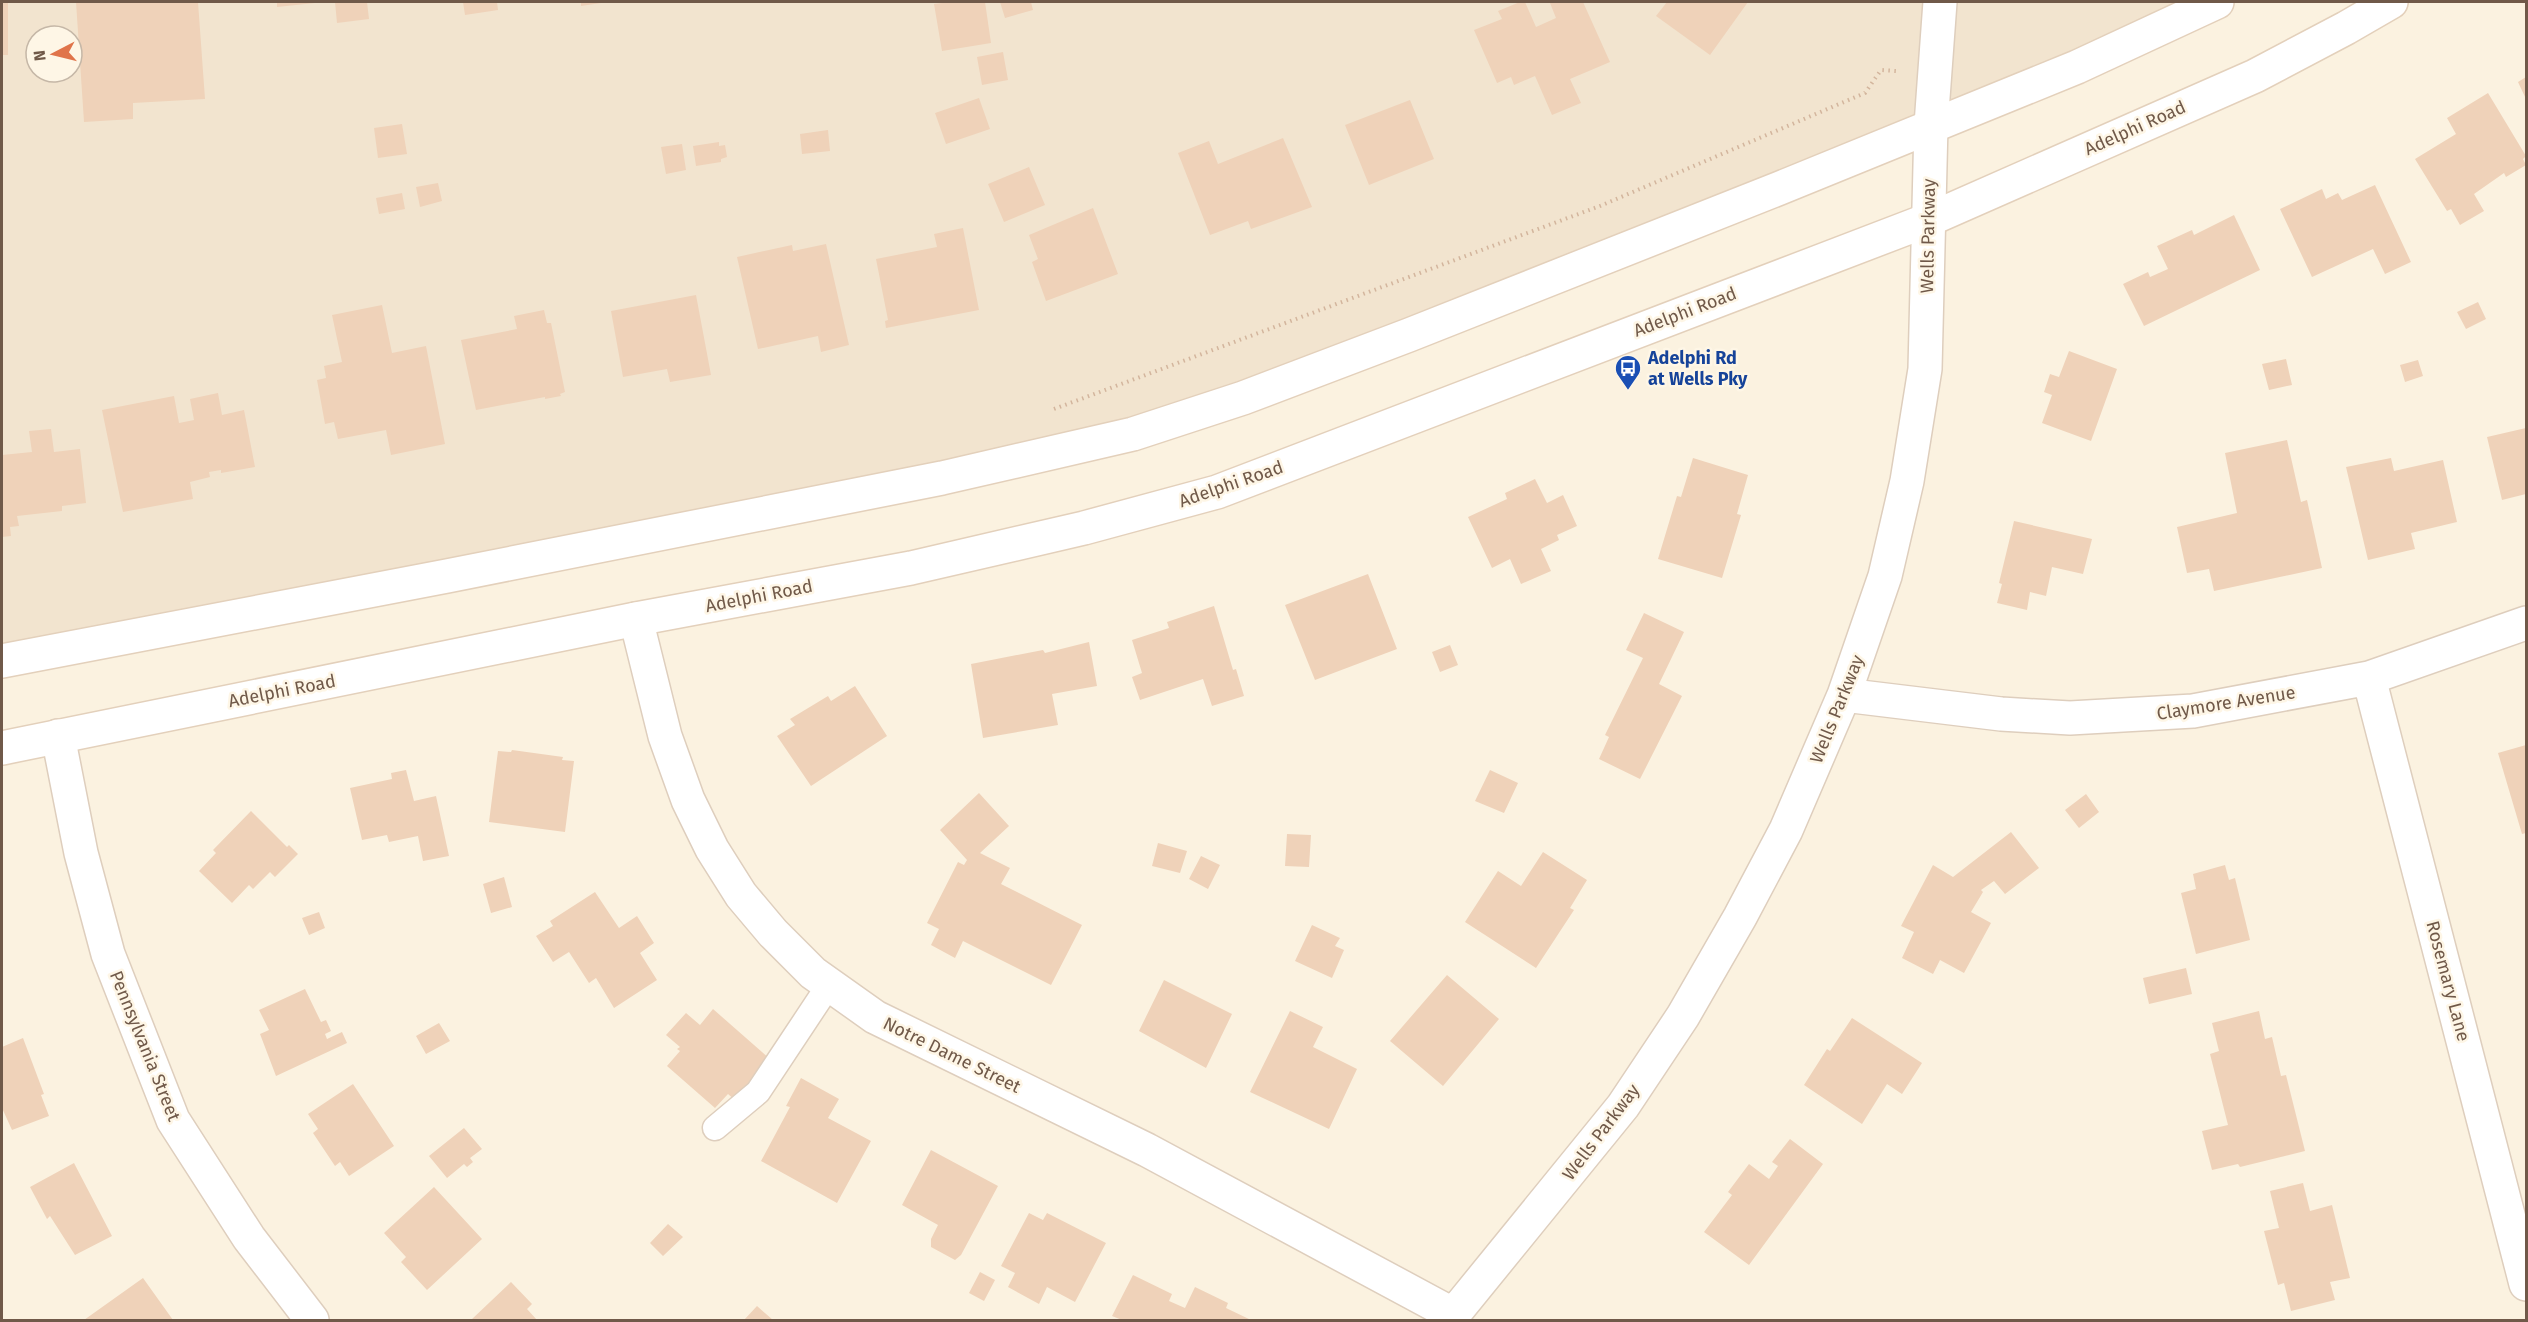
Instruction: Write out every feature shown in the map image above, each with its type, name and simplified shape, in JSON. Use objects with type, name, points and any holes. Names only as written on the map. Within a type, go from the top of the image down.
[{"type":"main road","name":"Wells Parkway","points":[[1452,1318],[1623,1106],[1683,1016],[1786,831],[1844,695],[1885,576],[1907,481],[1925,369],[1931,125],[1940,2]]},
{"type":"main road","points":[[2,661],[942,478],[1133,434],[1243,398],[1409,335],[1780,188],[2077,67],[2217,2]]},
{"type":"main road","name":"Adelphi Road","points":[[2,748],[636,619],[911,568],[1084,528],[1217,492],[1928,220],[2254,76],[2391,2]]},
{"type":"main road","name":"Notre Dame Street","points":[[636,619],[665,736],[688,800],[712,849],[741,895],[773,933],[813,973],[875,1017],[1147,1150],[1452,1318]]},
{"type":"main road","name":"Claymore Avenue","points":[[1844,695],[2001,714],[2070,718],[2193,711],[2370,678],[2526,623]]},
{"type":"main road","name":"Rosemary Lane","points":[[2370,678],[2526,1284]]},
{"type":"main road","name":"Pennsylvania Street","points":[[58,736],[81,853],[108,954],[174,1120],[249,1238],[312,1320]]},
{"type":"lane","points":[[716,1128],[758,1092],[829,985]]},
{"type":"path","points":[[1049,411],[1600,206],[1865,93],[1881,70],[1900,71]]},
{"type":"shaded area","points":[[2,2],[2217,2],[1243,398],[2,661]]},
{"type":"building","points":[[2,2],[8,2],[8,55],[2,55]]},
{"type":"building","points":[[76,2],[198,2],[205,99],[133,103],[133,119],[84,122],[81,84],[84,84],[84,24],[77,24]]},
{"type":"building","points":[[277,2],[315,2],[315,3],[277,7]]},
{"type":"building","points":[[335,2],[367,2],[369,19],[337,23]]},
{"type":"building","points":[[463,2],[497,2],[498,10],[465,15]]},
{"type":"building","points":[[581,2],[601,2],[601,3],[581,6]]},
{"type":"building","points":[[985,2],[991,43],[942,51],[934,4]]},
{"type":"building","points":[[1000,2],[1031,2],[1033,10],[1005,18]]},
{"type":"building","points":[[1525,2],[1536,27],[1556,18],[1550,3],[1583,2],[1610,62],[1570,79],[1581,103],[1552,115],[1535,76],[1514,85],[1511,77],[1497,83],[1474,30],[1502,19],[1498,11]]},
{"type":"building","points":[[1667,2],[1748,2],[1710,55],[1656,16]]},
{"type":"building","points":[[1003,52],[1008,80],[982,85],[977,57]]},
{"type":"building","points":[[2526,77],[2526,99],[2518,82]]},
{"type":"building","points":[[2488,93],[2526,156],[2523,159],[2526,165],[2506,177],[2504,173],[2474,194],[2484,211],[2460,225],[2451,209],[2447,211],[2415,159],[2456,134],[2447,118]]},
{"type":"building","points":[[979,98],[990,129],[946,144],[935,113]]},
{"type":"building","points":[[1410,100],[1434,159],[1369,185],[1345,125]]},
{"type":"building","points":[[402,124],[407,154],[378,158],[374,128]]},
{"type":"building","points":[[828,130],[830,151],[802,154],[800,134]]},
{"type":"building","points":[[1283,138],[1312,207],[1251,229],[1248,221],[1210,235],[1178,153],[1209,141],[1218,164]]},
{"type":"building","points":[[719,142],[719,146],[725,145],[727,157],[721,159],[721,162],[696,166],[693,146]]},
{"type":"building","points":[[682,144],[686,170],[666,174],[661,147]]},
{"type":"building","points":[[1029,167],[1045,205],[1004,222],[988,184]]},
{"type":"building","points":[[438,183],[442,201],[420,207],[416,187]]},
{"type":"building","points":[[2375,185],[2411,262],[2385,274],[2373,249],[2312,277],[2280,209],[2322,189],[2326,199],[2338,193],[2342,200]]},
{"type":"building","points":[[402,193],[405,209],[379,214],[376,198]]},
{"type":"building","points":[[1093,208],[1118,274],[1046,301],[1032,262],[1038,259],[1029,235]]},
{"type":"building","points":[[2234,215],[2260,270],[2144,326],[2123,284],[2148,272],[2150,277],[2168,269],[2157,246],[2192,230],[2194,235]]},
{"type":"building","points":[[963,228],[979,310],[886,328],[885,321],[888,320],[876,259],[937,247],[934,234]]},
{"type":"building","points":[[826,244],[849,345],[821,352],[818,336],[758,349],[737,257],[792,245],[793,251]]},
{"type":"building","points":[[696,295],[711,375],[670,382],[667,369],[623,377],[611,311]]},
{"type":"building","points":[[2478,302],[2486,319],[2466,329],[2457,312]]},
{"type":"building","points":[[382,305],[392,353],[426,346],[445,444],[391,455],[386,430],[338,439],[334,422],[325,424],[317,380],[326,378],[324,366],[342,362],[332,315]]},
{"type":"building","points":[[544,310],[547,323],[551,323],[565,392],[560,394],[561,396],[476,410],[461,340],[517,329],[514,316]]},
{"type":"building","points":[[2069,351],[2117,369],[2091,441],[2042,423],[2052,395],[2044,392],[2050,374],[2059,377]]},
{"type":"building","points":[[2286,359],[2292,385],[2269,390],[2262,364]]},
{"type":"building","points":[[2418,360],[2423,376],[2405,382],[2400,365]]},
{"type":"building","points":[[218,393],[222,415],[244,410],[255,467],[221,473],[221,470],[209,472],[210,477],[190,482],[193,499],[123,512],[102,410],[174,396],[179,423],[194,420],[190,399]]},
{"type":"building","points":[[2526,428],[2526,494],[2502,500],[2487,437]]},
{"type":"building","points":[[51,429],[54,452],[80,449],[86,503],[62,506],[62,511],[17,516],[19,526],[10,527],[11,536],[2,537],[2,455],[32,452],[29,431]]},
{"type":"building","points":[[2287,440],[2301,502],[2307,500],[2322,568],[2214,591],[2209,569],[2187,573],[2177,527],[2237,513],[2225,453]]},
{"type":"building","points":[[1693,458],[1748,475],[1737,514],[1741,515],[1722,578],[1658,559],[1677,496],[1681,497]]},
{"type":"building","points":[[2391,458],[2394,471],[2443,460],[2457,522],[2411,533],[2415,549],[2368,560],[2346,467]]},
{"type":"building","points":[[1535,479],[1547,503],[1563,495],[1577,526],[1557,535],[1559,540],[1541,549],[1551,571],[1521,584],[1510,559],[1492,568],[1468,517],[1507,499],[1505,493]]},
{"type":"building","points":[[2014,521],[2092,539],[2083,574],[2052,567],[2046,596],[2030,592],[2027,610],[1997,603],[2002,584],[1999,583]]},
{"type":"building","points":[[1368,574],[1397,649],[1315,680],[1285,605]]},
{"type":"building","points":[[1214,606],[1233,670],[1236,669],[1244,696],[1212,706],[1203,679],[1140,700],[1132,677],[1142,673],[1132,640],[1169,628],[1167,622]]},
{"type":"building","points":[[1644,613],[1684,632],[1659,684],[1682,696],[1640,779],[1599,759],[1609,737],[1605,735],[1643,658],[1626,650]]},
{"type":"building","points":[[1089,642],[1097,686],[1052,694],[1058,725],[983,738],[971,664],[1043,650],[1045,653]]},
{"type":"building","points":[[1450,645],[1458,665],[1440,672],[1432,652]]},
{"type":"building","points":[[855,686],[887,736],[811,786],[777,736],[795,725],[790,719],[828,696],[831,701]]},
{"type":"building","points":[[2526,745],[2526,833],[2522,834],[2498,753]]},
{"type":"building","points":[[512,750],[563,757],[562,760],[574,761],[565,832],[489,822],[498,751],[511,752]]},
{"type":"building","points":[[406,770],[414,801],[436,796],[449,856],[423,861],[418,836],[389,842],[387,835],[362,840],[350,788],[392,779],[391,773]]},
{"type":"building","points":[[1490,770],[1518,783],[1504,813],[1475,801]]},
{"type":"building","points":[[979,793],[1009,826],[980,853],[1010,868],[1001,884],[1082,925],[1051,985],[963,941],[955,958],[931,945],[939,929],[927,923],[958,862],[964,865],[967,860],[940,830]]},
{"type":"building","points":[[2086,794],[2099,812],[2079,828],[2065,810]]},
{"type":"building","points":[[251,811],[287,847],[289,845],[298,854],[275,877],[270,872],[253,889],[249,885],[232,903],[199,871],[216,853],[213,850]]},
{"type":"building","points":[[2011,832],[2039,868],[2005,894],[1994,881],[1981,890],[1983,892],[1971,912],[1991,923],[1964,973],[1940,960],[1933,974],[1902,958],[1914,932],[1901,926],[1933,865],[1953,877]]},
{"type":"building","points":[[1287,834],[1311,835],[1309,867],[1285,866]]},
{"type":"building","points":[[1158,843],[1187,851],[1180,873],[1152,866]]},
{"type":"building","points":[[1543,852],[1587,880],[1570,908],[1574,910],[1536,968],[1465,922],[1498,871],[1521,886]]},
{"type":"building","points":[[1201,856],[1220,865],[1208,889],[1189,879]]},
{"type":"building","points":[[2225,865],[2229,880],[2235,878],[2250,940],[2196,954],[2181,893],[2196,889],[2193,874]]},
{"type":"building","points":[[504,877],[512,907],[491,913],[483,884]]},
{"type":"building","points":[[595,892],[619,928],[637,916],[654,943],[640,953],[657,980],[614,1008],[596,978],[589,983],[569,952],[553,962],[536,936],[553,926],[550,921]]},
{"type":"building","points":[[319,912],[325,928],[309,935],[302,918]]},
{"type":"building","points":[[1312,925],[1340,938],[1335,946],[1344,950],[1332,978],[1295,961]]},
{"type":"building","points":[[2186,968],[2192,994],[2149,1004],[2143,978]]},
{"type":"building","points":[[1447,975],[1499,1019],[1443,1086],[1390,1041]]},
{"type":"building","points":[[1164,980],[1232,1014],[1206,1068],[1139,1031]]},
{"type":"building","points":[[305,989],[321,1022],[326,1020],[331,1031],[325,1034],[327,1039],[342,1032],[347,1043],[276,1076],[260,1034],[269,1030],[259,1010]]},
{"type":"building","points":[[713,1009],[771,1060],[736,1101],[728,1094],[715,1108],[667,1066],[680,1051],[677,1049],[680,1047],[666,1035],[686,1013],[700,1025]]},
{"type":"building","points":[[1290,1011],[1323,1027],[1313,1047],[1357,1069],[1329,1129],[1250,1092]]},
{"type":"building","points":[[2259,1011],[2265,1039],[2272,1037],[2281,1076],[2286,1075],[2305,1151],[2240,1167],[2238,1164],[2212,1170],[2202,1131],[2228,1125],[2210,1054],[2219,1051],[2212,1023]]},
{"type":"building","points":[[1852,1018],[1922,1063],[1902,1094],[1887,1084],[1862,1124],[1804,1085],[1827,1049],[1830,1051]]},
{"type":"building","points":[[439,1023],[450,1041],[426,1054],[416,1036]]},
{"type":"building","points":[[23,1038],[44,1094],[41,1095],[49,1116],[12,1130],[2,1108],[2,1047]]},
{"type":"building","points":[[801,1078],[839,1099],[828,1118],[871,1141],[837,1203],[761,1161],[790,1107],[786,1106]]},
{"type":"building","points":[[353,1084],[394,1146],[349,1176],[340,1162],[335,1166],[313,1133],[318,1129],[308,1114]]},
{"type":"building","points":[[464,1128],[482,1149],[470,1158],[473,1162],[467,1167],[464,1164],[447,1178],[429,1156]]},
{"type":"building","points":[[1790,1139],[1823,1164],[1749,1265],[1704,1232],[1732,1195],[1728,1192],[1749,1164],[1769,1179],[1778,1166],[1772,1162]]},
{"type":"building","points":[[931,1150],[998,1186],[961,1255],[955,1260],[931,1247],[931,1239],[938,1225],[902,1205]]},
{"type":"building","points":[[74,1163],[112,1236],[75,1255],[50,1216],[47,1219],[30,1187]]},
{"type":"building","points":[[2303,1183],[2310,1211],[2332,1205],[2350,1278],[2330,1282],[2335,1300],[2291,1311],[2284,1283],[2278,1285],[2264,1231],[2279,1228],[2270,1191]]},
{"type":"building","points":[[434,1187],[482,1239],[427,1290],[401,1262],[406,1257],[384,1233]]},
{"type":"building","points":[[1029,1213],[1043,1220],[1047,1213],[1106,1243],[1075,1302],[1047,1287],[1039,1304],[1008,1287],[1015,1273],[1001,1266]]},
{"type":"building","points":[[668,1224],[683,1237],[663,1256],[650,1243]]},
{"type":"building","points":[[980,1272],[995,1280],[984,1301],[969,1293]]},
{"type":"building","points":[[1133,1275],[1172,1294],[1169,1301],[1185,1308],[1195,1287],[1228,1303],[1226,1308],[1251,1320],[1122,1320],[1112,1316]]},
{"type":"building","points":[[143,1278],[173,1320],[84,1320]]},
{"type":"building","points":[[511,1282],[532,1304],[527,1309],[537,1320],[471,1320]]},
{"type":"building","points":[[757,1306],[773,1320],[744,1320]]},
{"type":"place","name":"Adelphi Rd at Wells Pky","points":[[1628,391]]}]
